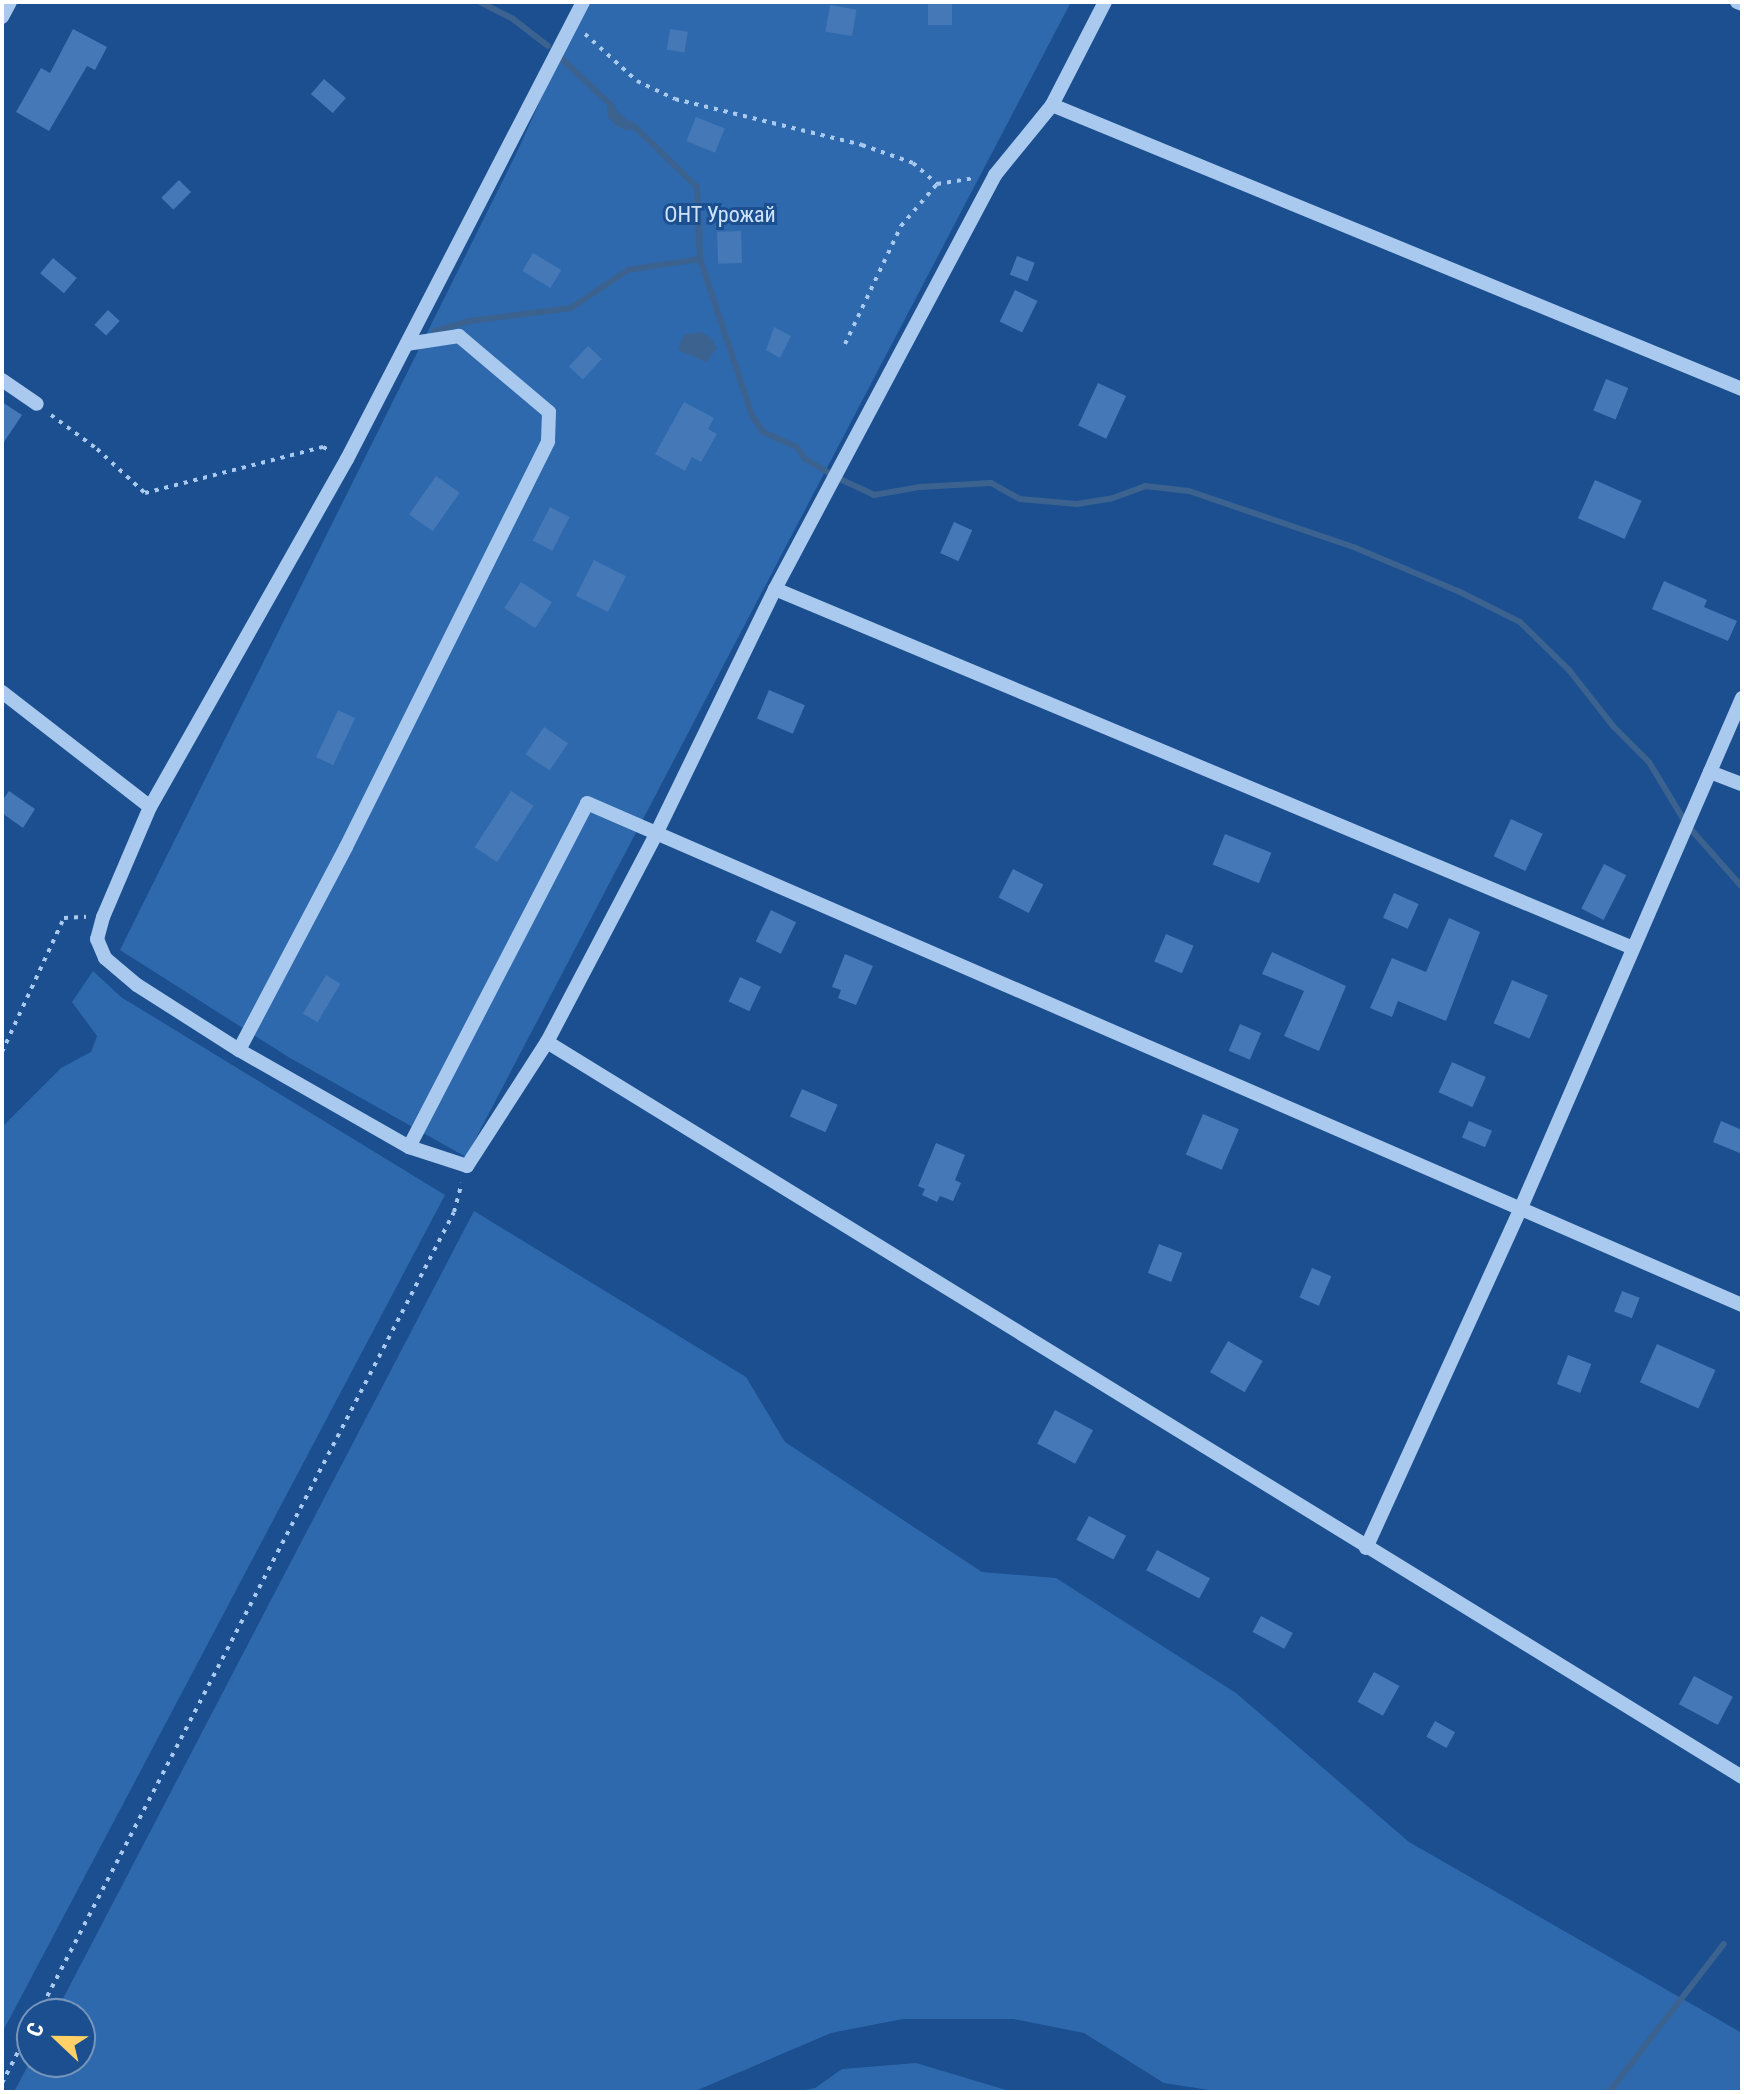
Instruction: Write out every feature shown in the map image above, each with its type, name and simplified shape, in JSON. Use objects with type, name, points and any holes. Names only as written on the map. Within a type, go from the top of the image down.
[{"type":"street","points":[[2,17],[10,2]]},
{"type":"street","points":[[583,2],[347,459],[150,807],[103,917],[97,939],[105,958],[137,985],[239,1050],[409,1147],[467,1166],[547,1042],[656,834],[775,589],[995,175],[1052,105],[1105,2]]},
{"type":"street","points":[[1052,105],[1742,389]]},
{"type":"street","points":[[239,1050],[346,847],[548,441],[549,412],[459,336],[407,344]]},
{"type":"street","points":[[2,380],[37,404]]},
{"type":"street","points":[[775,589],[1633,948]]},
{"type":"street","points":[[2,692],[150,807]]},
{"type":"street","points":[[1366,1548],[1520,1210],[1742,698]]},
{"type":"street","points":[[1710,772],[1742,784]]},
{"type":"street","points":[[409,1147],[587,803],[1742,1305]]},
{"type":"street","points":[[547,1042],[1742,1777]]},
{"type":"path","points":[[573,22],[637,81],[675,99],[862,145],[913,163],[937,184]]},
{"type":"path","points":[[845,344],[901,226],[937,184],[995,175]]},
{"type":"path","points":[[37,404],[97,449],[145,493],[323,447],[347,459]]},
{"type":"path","points":[[2,1052],[64,918],[103,917]]},
{"type":"path","points":[[46,1998],[454,1212],[467,1166]]},
{"type":"path","points":[[2,2083],[16,2056]]},
{"type":"green space","name":"ОНТ Урожай","points":[[585,2],[1071,2],[466,1157],[290,1058],[120,950],[517,152]]},
{"type":"green space","points":[[93,971],[121,997],[445,1195],[21,1998],[16,1998],[16,2007],[2,2033],[2,1127],[61,1068],[91,1052],[97,1036],[72,1002]]},
{"type":"green space","points":[[474,1211],[746,1377],[785,1442],[982,1572],[1056,1578],[1236,1693],[1409,1842],[1742,2033],[1742,2092],[1222,2092],[1164,2083],[1084,2033],[1013,2019],[903,2019],[831,2033],[693,2092],[14,2092],[21,2078],[96,2078],[96,1998],[63,1998]]},
{"type":"green space","points":[[916,2063],[1013,2092],[795,2092],[815,2088],[842,2069]]},
{"type":"shaded area","points":[[607,101],[638,130],[625,130],[615,125],[608,117]]},
{"type":"shaded area","points":[[701,332],[711,338],[717,348],[706,362],[678,350],[684,335]]},
{"type":"building","points":[[928,2],[952,2],[952,25],[928,25]]},
{"type":"building","points":[[830,5],[857,10],[852,36],[825,32]]},
{"type":"building","points":[[73,29],[107,47],[95,70],[87,66],[49,131],[16,112],[41,68],[50,73]]},
{"type":"building","points":[[670,29],[688,32],[684,53],[667,50]]},
{"type":"building","points":[[324,79],[346,98],[333,113],[311,94]]},
{"type":"building","points":[[696,117],[725,129],[715,153],[686,141]]},
{"type":"building","points":[[179,180],[191,192],[173,210],[161,198]]},
{"type":"building","points":[[741,231],[742,263],[718,264],[717,232]]},
{"type":"building","points":[[533,253],[561,270],[550,288],[522,271]]},
{"type":"building","points":[[1017,256],[1035,263],[1028,281],[1010,275]]},
{"type":"building","points":[[53,258],[77,278],[64,293],[40,273]]},
{"type":"building","points":[[1015,290],[1037,301],[1022,332],[1000,321]]},
{"type":"building","points":[[108,310],[120,321],[106,336],[94,325]]},
{"type":"building","points":[[774,327],[791,336],[780,358],[766,350]]},
{"type":"building","points":[[588,346],[602,359],[583,379],[569,366]]},
{"type":"building","points":[[1606,379],[1628,388],[1616,420],[1593,411]]},
{"type":"building","points":[[1098,383],[1126,396],[1106,439],[1078,426]]},
{"type":"building","points":[[2,402],[22,415],[2,445]]},
{"type":"building","points":[[684,402],[714,418],[708,429],[717,434],[701,462],[692,457],[685,471],[655,454]]},
{"type":"building","points":[[436,476],[460,493],[433,531],[409,515]]},
{"type":"building","points":[[1595,480],[1642,501],[1625,539],[1578,518]]},
{"type":"building","points":[[550,507],[570,517],[552,551],[533,541]]},
{"type":"building","points":[[954,522],[972,530],[958,561],[940,553]]},
{"type":"building","points":[[594,560],[626,576],[608,612],[576,596]]},
{"type":"building","points":[[1664,581],[1707,600],[1704,607],[1737,621],[1728,641],[1652,609]]},
{"type":"building","points":[[521,582],[552,602],[535,628],[504,608]]},
{"type":"building","points":[[769,690],[805,705],[793,734],[757,719]]},
{"type":"building","points":[[338,710],[355,718],[333,765],[316,757]]},
{"type":"building","points":[[544,727],[568,743],[550,771],[526,754]]},
{"type":"building","points":[[9,791],[35,809],[23,828],[2,813],[2,801]]},
{"type":"building","points":[[511,791],[534,806],[497,862],[475,847]]},
{"type":"building","points":[[1511,819],[1543,834],[1525,871],[1494,856]]},
{"type":"building","points":[[1225,834],[1271,853],[1259,883],[1213,865]]},
{"type":"building","points":[[1604,864],[1626,875],[1604,920],[1581,909]]},
{"type":"building","points":[[1013,869],[1043,884],[1029,913],[998,898]]},
{"type":"building","points":[[1394,893],[1419,904],[1408,929],[1383,918]]},
{"type":"building","points":[[771,910],[796,922],[781,954],[756,941]]},
{"type":"building","points":[[1449,918],[1480,932],[1446,1021],[1398,1001],[1392,1017],[1370,1008],[1392,958],[1426,972]]},
{"type":"building","points":[[1166,934],[1194,946],[1182,973],[1154,962]]},
{"type":"building","points":[[1272,952],[1346,986],[1319,1051],[1284,1036],[1304,991],[1262,974]]},
{"type":"building","points":[[845,954],[873,966],[856,1005],[838,998],[841,990],[832,987]]},
{"type":"building","points":[[326,975],[341,984],[317,1022],[303,1014]]},
{"type":"building","points":[[740,977],[761,987],[749,1011],[729,1001]]},
{"type":"building","points":[[1512,980],[1548,995],[1530,1039],[1494,1023]]},
{"type":"building","points":[[1240,1024],[1261,1033],[1250,1060],[1229,1051]]},
{"type":"building","points":[[1452,1062],[1486,1077],[1472,1107],[1439,1092]]},
{"type":"building","points":[[802,1089],[838,1105],[825,1132],[790,1116]]},
{"type":"building","points":[[1203,1114],[1239,1129],[1222,1170],[1186,1155]]},
{"type":"building","points":[[1469,1121],[1492,1131],[1485,1147],[1462,1138]]},
{"type":"building","points":[[1721,1121],[1742,1130],[1742,1154],[1713,1142]]},
{"type":"building","points":[[936,1143],[965,1155],[955,1180],[961,1183],[953,1201],[940,1196],[937,1202],[922,1195],[925,1189],[918,1186]]},
{"type":"building","points":[[1159,1244],[1182,1253],[1171,1282],[1148,1273]]},
{"type":"building","points":[[1312,1268],[1331,1276],[1319,1306],[1299,1297]]},
{"type":"building","points":[[1622,1291],[1640,1298],[1632,1318],[1614,1312]]},
{"type":"building","points":[[1228,1341],[1263,1361],[1245,1392],[1210,1372]]},
{"type":"building","points":[[1657,1344],[1715,1370],[1698,1408],[1640,1382]]},
{"type":"building","points":[[1568,1355],[1591,1364],[1580,1393],[1557,1384]]},
{"type":"building","points":[[1055,1410],[1093,1430],[1075,1464],[1037,1444]]},
{"type":"building","points":[[1089,1516],[1126,1536],[1113,1560],[1076,1540]]},
{"type":"building","points":[[1157,1550],[1210,1578],[1199,1598],[1146,1570]]},
{"type":"building","points":[[1261,1616],[1293,1633],[1284,1649],[1253,1632]]},
{"type":"building","points":[[1374,1672],[1399,1686],[1383,1716],[1358,1702]]},
{"type":"building","points":[[1694,1676],[1733,1697],[1718,1725],[1679,1704]]},
{"type":"building","points":[[1435,1721],[1455,1732],[1446,1748],[1426,1737]]},
{"type":"waterway","points":[[480,2],[513,19],[548,46]]},
{"type":"waterway","points":[[562,59],[612,106]]},
{"type":"waterway","points":[[632,124],[697,187],[700,259],[752,415],[763,432],[797,447],[805,459],[833,475]]},
{"type":"waterway","points":[[435,331],[470,321],[571,308],[628,270],[700,259]]},
{"type":"waterway","points":[[840,479],[874,495],[920,487],[991,483],[1020,499],[1077,504],[1110,499],[1145,486],[1189,491],[1356,548],[1458,591],[1520,622],[1569,670],[1613,726],[1649,762],[1687,825],[1742,887]]},
{"type":"waterway","points":[[1609,2092],[1724,1944]]}]
